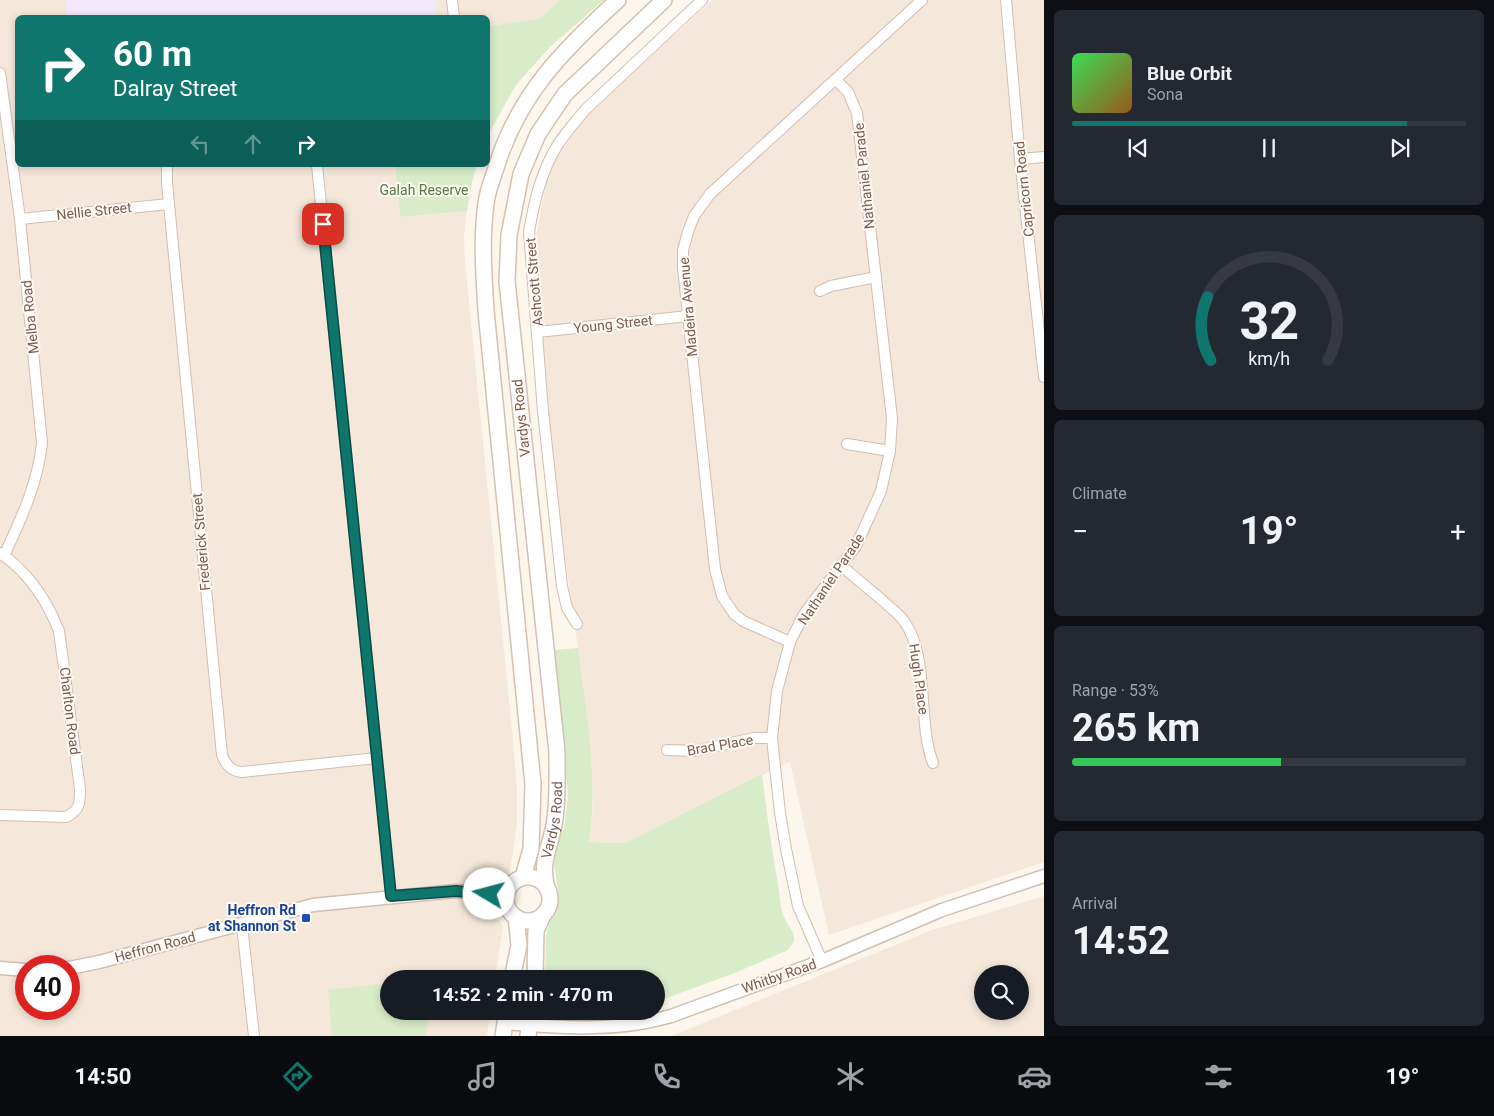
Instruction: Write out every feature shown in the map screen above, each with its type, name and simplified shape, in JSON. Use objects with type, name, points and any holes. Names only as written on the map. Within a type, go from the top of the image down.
[{"type":"main road","name":"Vardys Road","points":[[523,877],[531,849],[533,784],[486,312],[483,250],[485,211],[488,189],[501,149],[520,109],[540,80],[589,26],[618,0]]},
{"type":"main road","name":"Vardys Road","points":[[547,888],[544,868],[556,817],[557,752],[507,281],[509,235],[521,174],[538,134],[565,94],[664,0]]},
{"type":"main road","points":[[535,970],[536,931],[550,902],[550,895],[547,888],[538,879],[523,877],[515,881],[510,886],[506,898],[511,912],[516,917],[530,921],[543,915]]},
{"type":"main road","points":[[514,970],[519,945],[516,917]]},
{"type":"street","points":[[452,0],[454,15]]},
{"type":"street","name":"Ashcott Street","points":[[578,624],[567,608],[562,586],[543,411],[529,232],[534,203],[543,174],[556,147],[586,109],[702,0]]},
{"type":"street","name":"Madeira Avenue","points":[[790,642],[743,621],[734,614],[727,606],[717,583],[683,268],[684,250],[694,216],[710,194],[922,0]]},
{"type":"street","name":"Capricorn Road","points":[[1006,0],[1020,159],[1044,377]]},
{"type":"street","name":"Melba Road","points":[[0,73],[20,219],[42,443],[40,463],[34,485],[2,554]]},
{"type":"street","name":"Nathaniel Parade","points":[[822,960],[798,906],[780,813],[772,738],[777,691],[790,642],[804,614],[856,546],[865,530],[881,491],[890,451],[892,418],[857,113],[848,92],[836,80]]},
{"type":"street","points":[[1020,159],[1044,157]]},
{"type":"street","name":"Frederick Street","points":[[167,167],[169,204],[222,756],[228,766],[242,772],[377,758]]},
{"type":"street","points":[[317,167],[391,896]]},
{"type":"street","name":"Nellie Street","points":[[20,219],[169,204]]},
{"type":"street","points":[[820,291],[831,286],[876,277]]},
{"type":"street","name":"Young Street","points":[[538,332],[688,316]]},
{"type":"street","points":[[847,444],[890,451]]},
{"type":"street","name":"Charlton Road","points":[[0,815],[66,818],[75,813],[80,804],[80,789],[59,632],[52,611],[32,582],[2,554]]},
{"type":"street","name":"Hugh Place","points":[[841,565],[904,621],[914,640],[918,659],[928,751],[933,764]]},
{"type":"street","name":"Brad Place","points":[[668,750],[695,752],[754,738],[772,738]]},
{"type":"street","name":"Whitby Road","points":[[505,1023],[610,1027],[650,1022],[822,960],[942,910],[1044,876]]},
{"type":"street","name":"Heffron Road","points":[[80,966],[313,905],[456,891],[506,898]]},
{"type":"street","points":[[242,925],[254,1036]]},
{"type":"street","points":[[0,968],[15,969]]},
{"type":"shaded area","points":[[0,0],[560,0],[539,19],[490,26],[490,15],[15,15],[15,167],[395,167],[400,217],[467,211],[464,237],[465,262],[513,740],[517,790],[517,824],[510,871],[500,879],[494,914],[503,926],[496,970],[380,970],[380,1020],[489,1020],[487,1036],[0,1036]]},
{"type":"shaded area","points":[[65,0],[435,0],[437,15],[67,15]]},
{"type":"shaded area","points":[[712,0],[1044,0],[1044,862],[829,935],[790,762],[625,843],[589,842],[593,806],[592,764],[555,486],[535,242],[548,172],[581,121]]},
{"type":"shaded area","points":[[1044,896],[1044,1036],[671,1036],[932,930]]},
{"type":"green space","points":[[560,0],[604,0],[550,47],[516,85],[490,131],[490,26],[539,19]]},
{"type":"green space","name":"Galah Reserve","points":[[395,167],[476,167],[467,211],[400,217]]},
{"type":"green space","points":[[578,648],[588,720],[592,769],[592,818],[589,842],[625,843],[762,774],[781,906],[783,915],[794,935],[791,946],[786,951],[737,972],[665,999],[665,970],[545,970],[546,936],[559,896],[554,864],[556,848],[564,828],[568,796],[553,650]]},
{"type":"green space","points":[[380,984],[380,1020],[429,1020],[426,1036],[332,1036],[328,990]]},
{"type":"place","name":"Heffron Rd at Shannon St","points":[[306,918]]},
{"type":"route","points":[[323,224],[391,896],[456,891],[489,894]]}]
